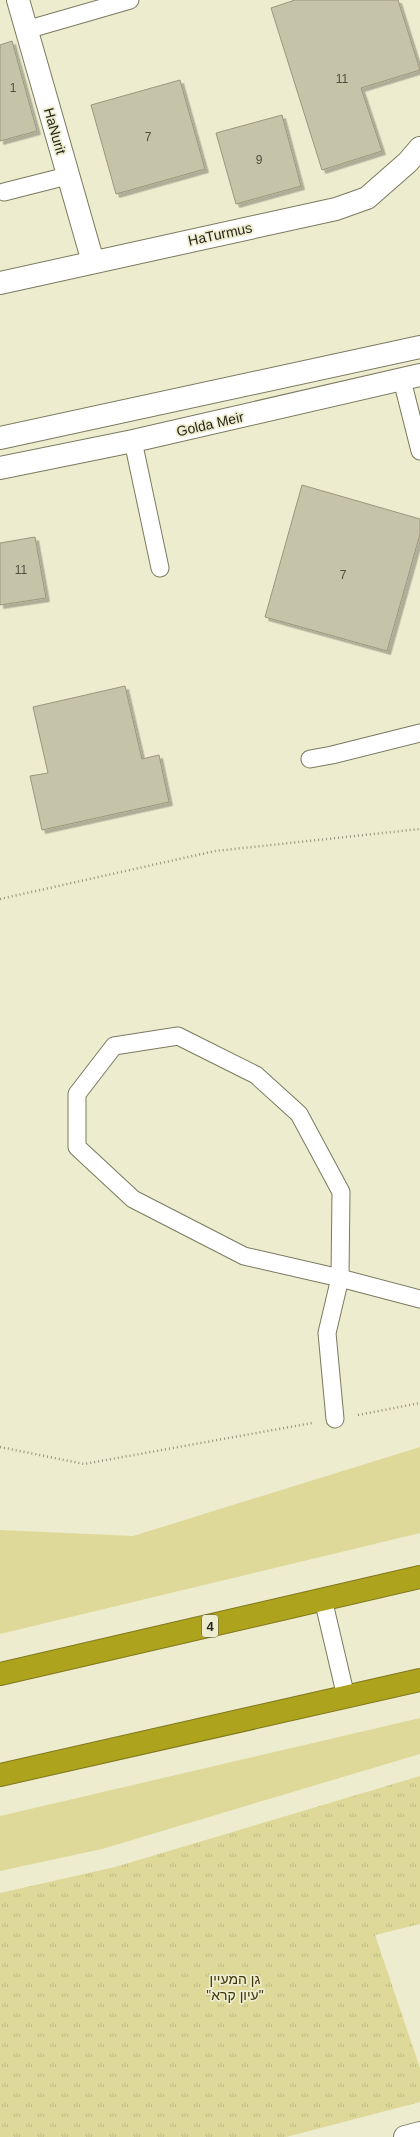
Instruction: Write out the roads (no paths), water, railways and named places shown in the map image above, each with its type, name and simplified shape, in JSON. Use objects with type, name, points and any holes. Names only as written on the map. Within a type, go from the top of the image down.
[{"type":"highway","name":"4","points":[[0,1674],[420,1577]]},
{"type":"highway","points":[[0,1775],[420,1680]]},
{"type":"street","name":"HaNurit","points":[[18,0],[67,176],[94,262]]},
{"type":"street","name":"HaTurmus","points":[[0,283],[336,209],[367,198],[408,162],[420,148]]},
{"type":"street","points":[[0,438],[420,347]]},
{"type":"street","name":"Golda Meir","points":[[0,468],[134,441],[411,378]]},
{"type":"street","points":[[405,2137],[420,2133]]},
{"type":"lane","points":[[26,30],[130,0]]},
{"type":"lane","points":[[4,192],[67,176]]},
{"type":"lane","points":[[411,378],[420,451]]},
{"type":"lane","points":[[134,441],[160,568]]},
{"type":"lane","points":[[310,759],[420,733]]},
{"type":"lane","points":[[335,1419],[327,1333],[340,1278],[341,1192],[299,1114],[256,1075],[178,1036],[114,1046],[77,1094],[76,1147],[133,1199],[244,1256],[340,1278],[420,1299]]},
{"type":"lane","points":[[323,1600],[346,1696]]},
{"type":"park label","name":"גן המעיין \"עיון קרא\"","points":[[235,1988]]}]
